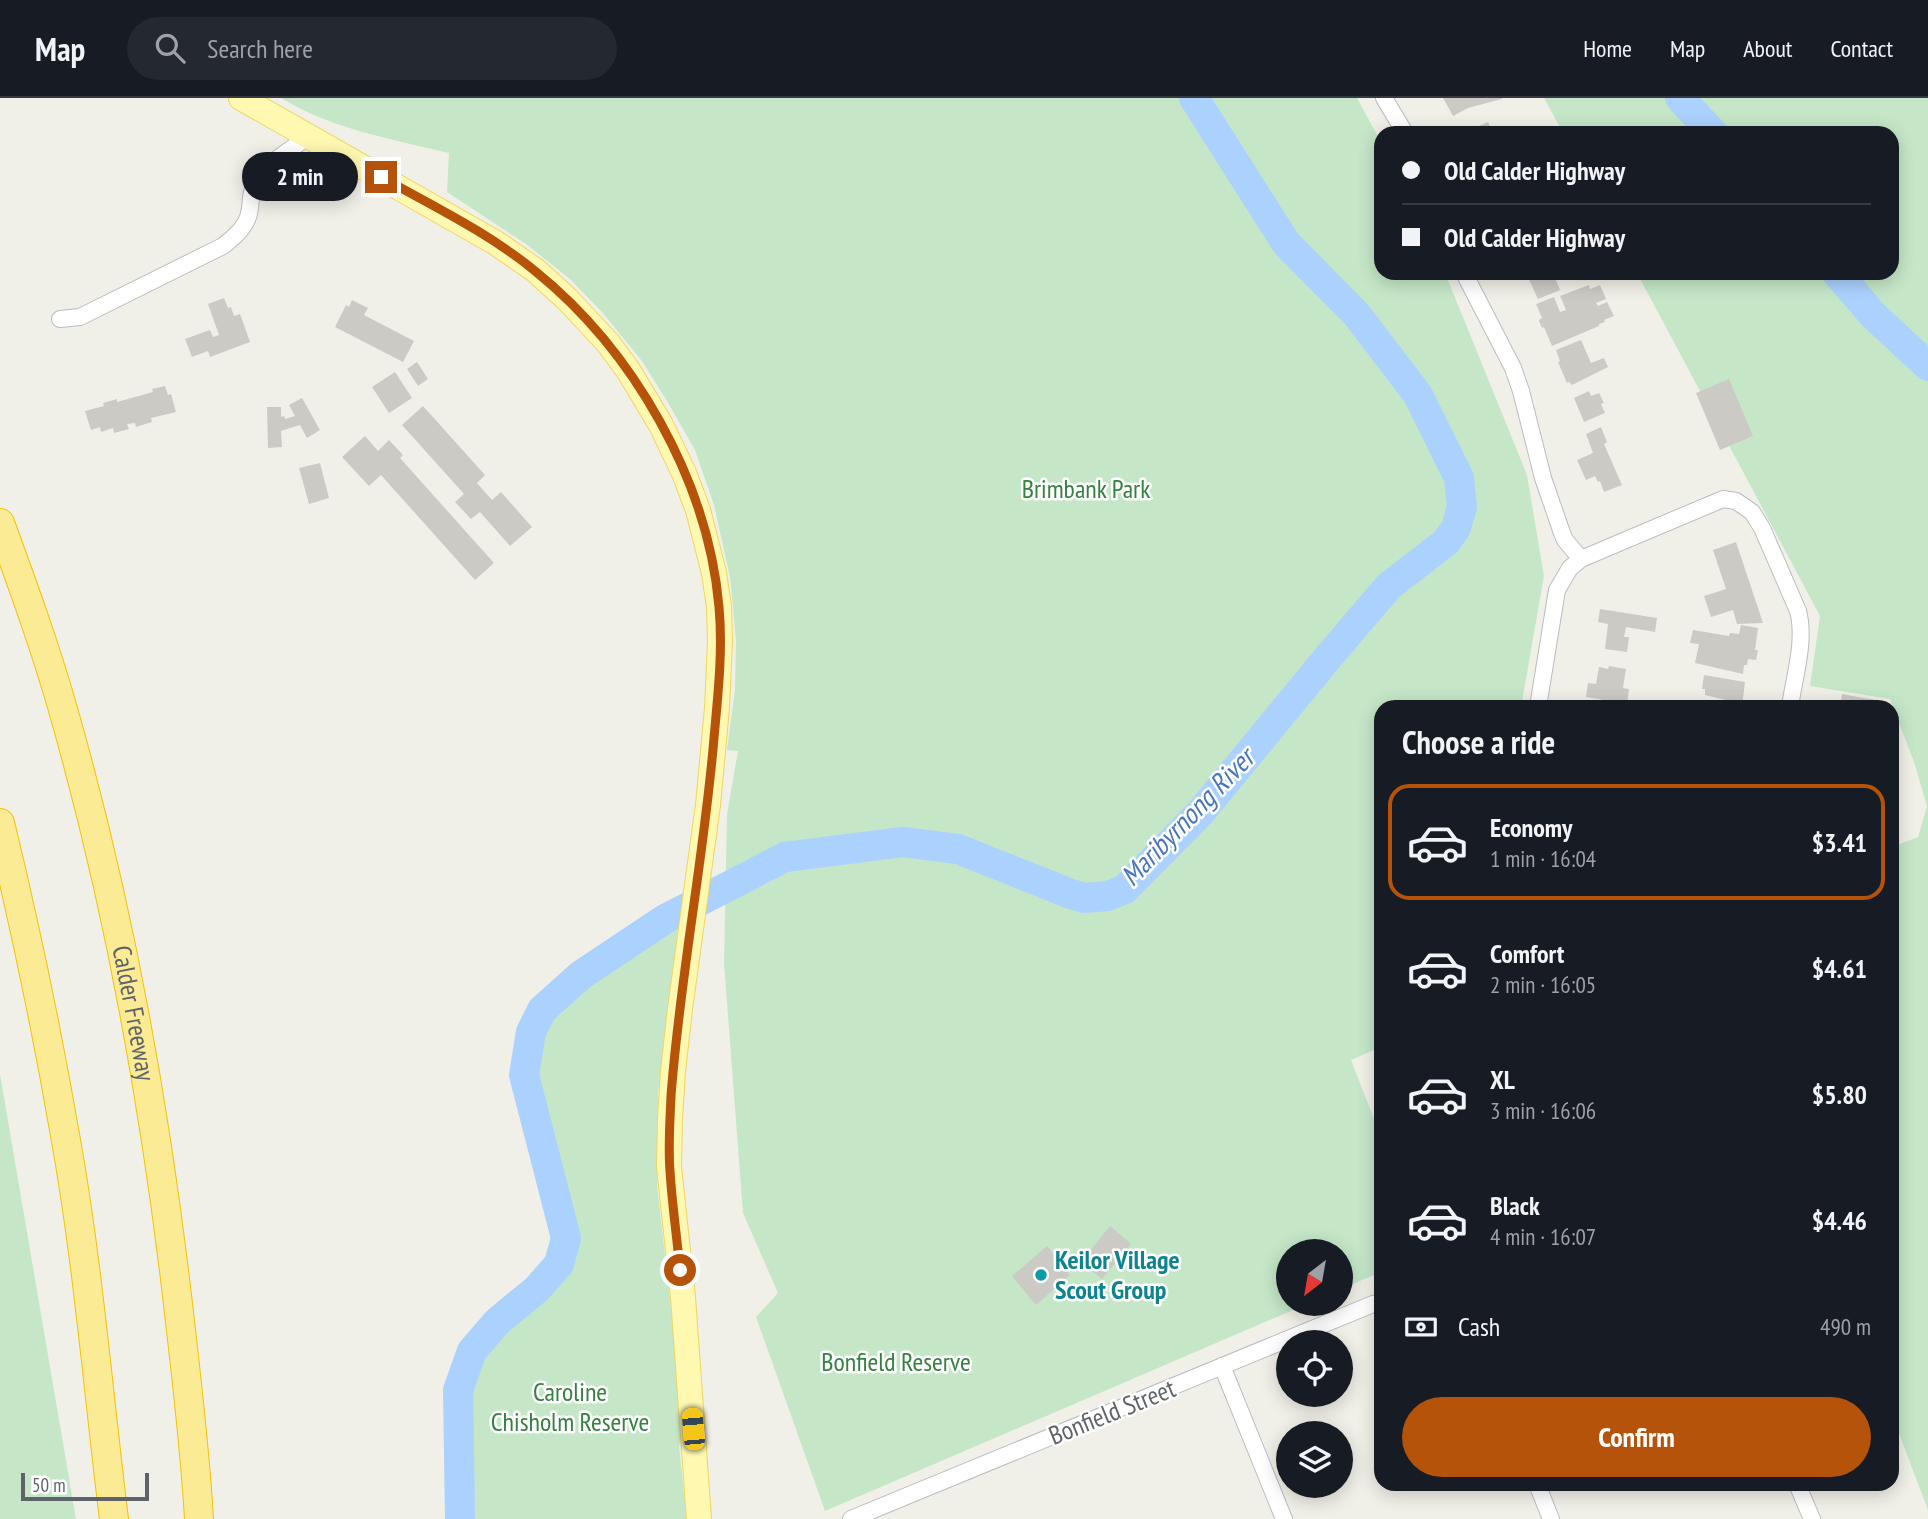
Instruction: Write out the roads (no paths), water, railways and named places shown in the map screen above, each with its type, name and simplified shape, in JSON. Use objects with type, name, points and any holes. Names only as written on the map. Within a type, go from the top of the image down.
[{"type":"highway","points":[[0,499],[64,712]]},
{"type":"highway","name":"Calder Freeway","points":[[0,523],[64,712],[123,959],[166,1203],[195,1451],[199,1519]]},
{"type":"highway","points":[[0,823],[18,895],[65,1135],[84,1265],[114,1519]]},
{"type":"main road","points":[[241,98],[496,243],[535,270],[567,299],[608,343],[647,399],[694,497],[714,573],[719,607],[720,669],[708,805],[680,1009],[670,1119],[669,1167],[683,1297],[699,1519]]},
{"type":"main road","points":[[683,1297],[704,1426],[715,1519]]},
{"type":"street","points":[[1384,98],[1401,126]]},
{"type":"street","points":[[60,319],[79,317],[223,246],[240,230],[248,217],[253,187],[261,174],[309,136]]},
{"type":"street","points":[[1468,280],[1513,368],[1543,478],[1562,533],[1581,559]]},
{"type":"street","points":[[1539,700],[1557,590],[1570,568],[1581,559],[1723,499],[1736,500],[1752,512],[1762,528],[1798,611],[1801,624],[1791,700]]},
{"type":"street","name":"Bonfield Street","points":[[851,1519],[1374,1304]]},
{"type":"street","points":[[1222,1366],[1284,1519]]},
{"type":"street","points":[[1540,1491],[1551,1519]]},
{"type":"street","points":[[1800,1491],[1812,1519]]},
{"type":"waterway","name":"Maribyrnong River","points":[[460,1519],[458,1390],[472,1351],[497,1322],[537,1289],[559,1264],[566,1238],[524,1075],[531,1032],[542,1010],[581,975],[665,919],[785,857],[903,842],[958,849],[1085,898],[1108,896],[1125,889],[1200,813],[1389,586],[1446,542],[1456,528],[1462,507],[1459,478],[1418,395],[1357,315],[1286,243],[1194,98]]},
{"type":"waterway","name":"Maribyrnong River","points":[[1680,98],[1706,126]]},
{"type":"waterway","name":"Maribyrnong River","points":[[1843,280],[1873,315],[1928,366]]},
{"type":"place","name":"Keilor Village Scout Group","points":[[1041,1275]]},
{"type":"park label","name":"Brimbank Park","points":[[1086,489]]},
{"type":"park label","name":"Bonfield Reserve","points":[[896,1362]]},
{"type":"park label","name":"Caroline Chisholm Reserve","points":[[570,1407]]}]
